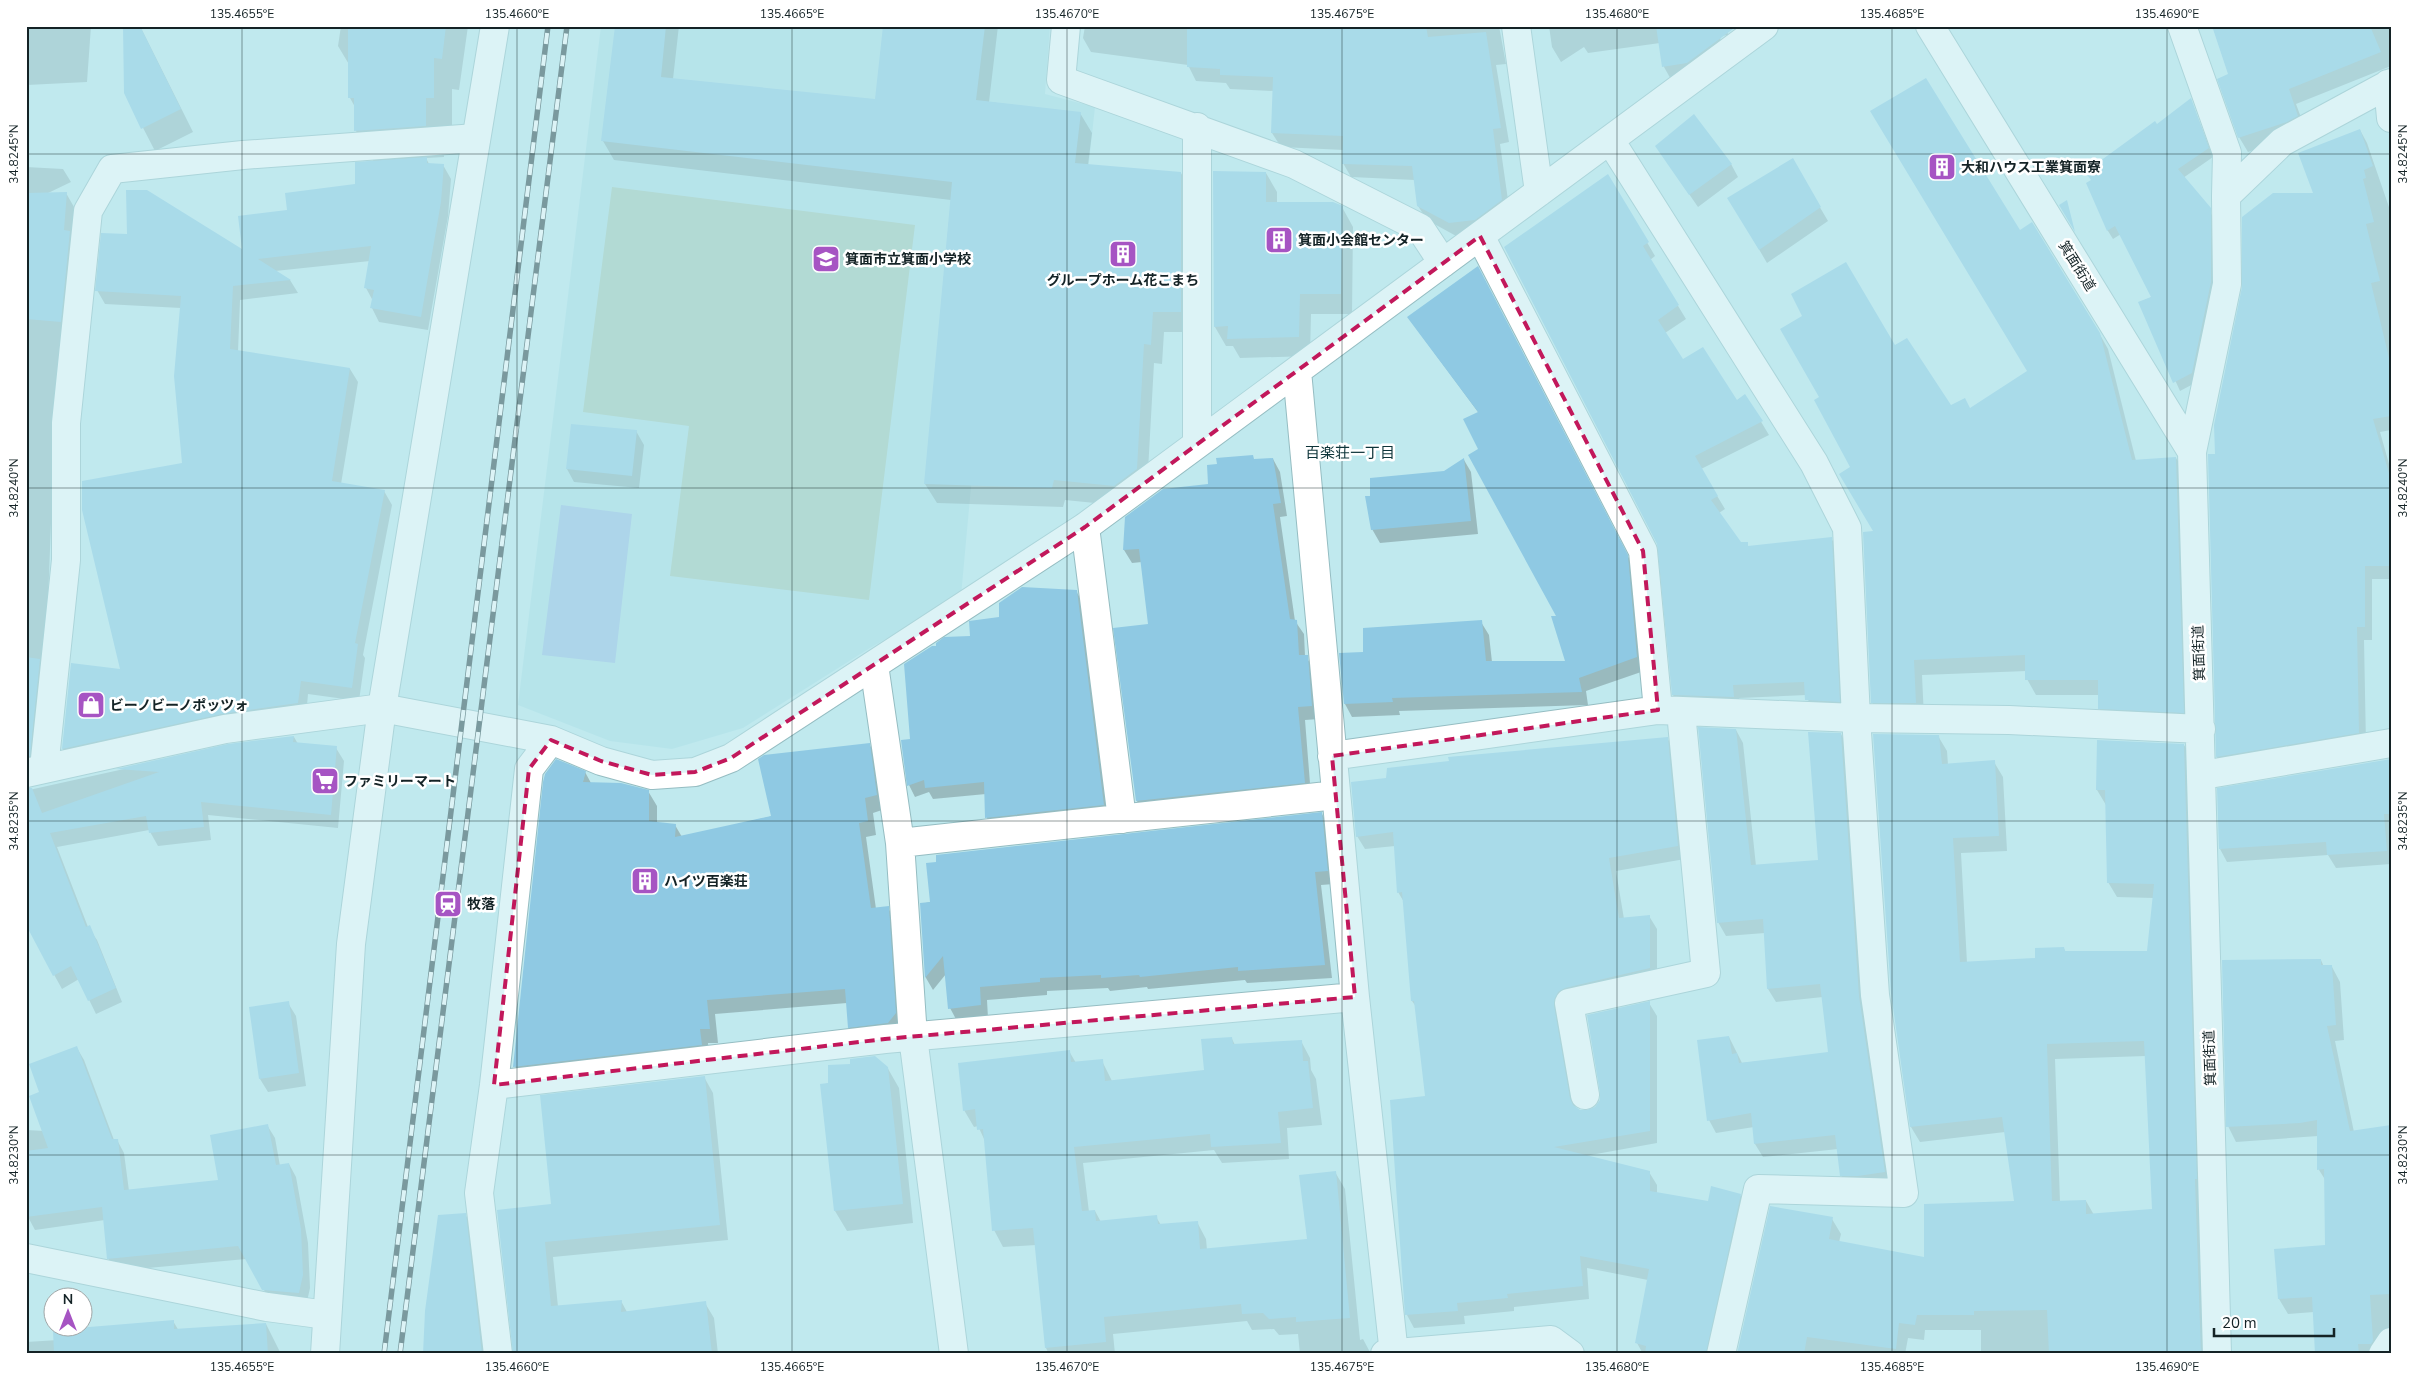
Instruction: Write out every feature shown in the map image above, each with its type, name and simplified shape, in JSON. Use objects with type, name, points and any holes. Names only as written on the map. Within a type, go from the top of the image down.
[{"type":"street","points":[[325,1354],[351,944],[382,708],[495,26]]},
{"type":"street","points":[[1066,26],[1061,80],[1294,164],[1420,228],[1444,263]]},
{"type":"street","points":[[1516,26],[1539,192]]},
{"type":"street","name":"箕面街道","points":[[1930,26],[2192,452],[2217,1354]]},
{"type":"street","points":[[2182,26],[2227,153],[2227,284],[2192,452]]},
{"type":"street","points":[[476,138],[243,155],[112,169],[88,211],[66,423],[66,560],[35,771],[224,729],[382,708],[551,740],[601,761],[652,775],[695,772],[731,758],[1085,527],[1610,140],[1749,31]]},
{"type":"street","points":[[2226,196],[2282,142],[2390,84],[2391,118]]},
{"type":"street","points":[[1197,128],[1197,444]]},
{"type":"street","points":[[1610,140],[1814,463],[1847,528],[1856,718],[1875,995],[1904,1193],[1758,1189],[1721,1354]]},
{"type":"street","points":[[1480,236],[1643,551],[1670,711],[1706,973],[1569,1003],[1585,1095]]},
{"type":"street","points":[[1297,371],[1332,756],[1391,1353],[1551,1340],[1570,1354]]},
{"type":"street","points":[[1085,527],[1122,818]]},
{"type":"street","points":[[874,665],[900,842],[913,1037],[954,1354]]},
{"type":"street","points":[[1332,756],[1670,711],[1856,718],[2010,720],[2201,729]]},
{"type":"street","points":[[498,1354],[479,1193],[494,1085],[529,769],[551,740]]},
{"type":"street","points":[[2202,775],[2391,742]]},
{"type":"street","points":[[900,842],[1336,795]]},
{"type":"street","points":[[494,1085],[913,1037],[1356,997]]},
{"type":"street","points":[[26,1258],[268,1307],[327,1315]]},
{"type":"street","points":[[2383,1354],[2391,1342]]},
{"type":"highlighted area","points":[[1480,236],[1643,551],[1658,710],[1332,756],[1355,997],[885,1039],[494,1085],[529,769],[551,740],[601,761],[652,775],[695,772],[731,758],[1085,527]]},
{"type":"shaded area","name":"箕面市立箕面小学校","points":[[601,26],[1050,26],[1045,94],[1095,107],[1061,420],[978,411],[961,596],[870,648],[743,728],[672,749],[610,741],[518,705]]},
{"type":"shaded area","points":[[561,505],[632,514],[615,663],[542,655]]},
{"type":"green space","points":[[612,187],[915,225],[869,600],[670,576],[689,426],[583,412]]},
{"type":"building","points":[[123,26],[140,26],[181,109],[141,129],[124,93]]},
{"type":"building","points":[[348,26],[446,26],[442,59],[434,58],[434,98],[426,98],[426,126],[354,131],[354,98],[348,98]]},
{"type":"building","points":[[615,26],[666,26],[661,77],[875,99],[883,26],[985,26],[976,100],[1081,112],[1075,163],[1181,172],[1181,312],[1153,312],[1151,345],[1144,344],[1137,469],[1114,486],[1054,480],[1052,488],[924,484],[952,182],[601,141]]},
{"type":"building","points":[[1187,26],[1426,26],[1428,37],[1486,32],[1501,128],[1493,129],[1502,200],[1475,220],[1449,223],[1417,206],[1412,166],[1342,164],[1343,136],[1271,133],[1273,77],[1220,75],[1220,69],[1187,67]]},
{"type":"building","points":[[1656,26],[1737,26],[1687,63],[1662,67]]},
{"type":"building","points":[[2212,26],[2370,26],[2381,52],[2289,89],[2298,116],[2287,122],[2238,138],[2217,79],[2228,74]]},
{"type":"building","points":[[1926,78],[2020,230],[2032,222],[2100,333],[2132,460],[2176,457],[2184,713],[2098,709],[2098,680],[2025,680],[2025,655],[1914,660],[1916,703],[1871,703],[1863,532],[1873,531],[1839,474],[1850,467],[1814,400],[1819,397],[1780,329],[1802,316],[1791,294],[1846,262],[1895,345],[1907,338],[1951,405],[1965,398],[1970,408],[2027,371],[1870,111]]},
{"type":"building","points":[[2191,98],[2209,148],[2178,169],[2211,208],[2211,282],[2192,373],[2173,383],[2138,302],[2151,297],[2115,226],[2107,231],[2086,183],[2091,180],[2085,172],[2155,121],[2157,124]]},
{"type":"building","points":[[1694,114],[1732,164],[1689,195],[1655,146]]},
{"type":"building","points":[[2360,129],[2373,166],[2364,170],[2366,178],[2363,179],[2374,222],[2366,224],[2380,281],[2371,283],[2391,366],[2391,416],[2373,419],[2391,480],[2391,566],[2365,566],[2365,627],[2357,627],[2359,733],[2216,757],[2208,454],[2215,454],[2214,425],[2242,287],[2242,217],[2273,193],[2313,193],[2298,153]]},
{"type":"building","points":[[427,157],[427,163],[444,164],[441,202],[421,317],[370,308],[374,290],[364,288],[371,246],[258,259],[291,280],[233,286],[230,349],[350,368],[332,481],[385,490],[355,643],[358,644],[352,688],[301,681],[298,703],[222,714],[62,749],[71,663],[120,669],[82,510],[82,481],[182,463],[174,376],[181,296],[95,291],[101,233],[127,234],[126,190],[147,190],[242,249],[238,216],[287,210],[285,193],[355,184],[355,162]]},
{"type":"building","points":[[1793,158],[1821,207],[1759,250],[1727,198]]},
{"type":"building","name":"箕面小会館センター","points":[[1213,171],[1266,172],[1266,202],[1333,202],[1343,206],[1341,294],[1300,294],[1299,337],[1227,339],[1228,326],[1214,327]]},
{"type":"building","points":[[1608,174],[1649,242],[1643,246],[1679,305],[1658,320],[1683,359],[1703,347],[1737,400],[1745,394],[1763,421],[1695,456],[1718,496],[1711,500],[1741,542],[1748,542],[1748,546],[1832,537],[1840,702],[1805,700],[1804,682],[1733,685],[1734,697],[1672,695],[1657,544],[1504,247]]},
{"type":"building","points":[[67,192],[64,230],[70,231],[61,322],[26,319],[26,193]]},
{"type":"building","points":[[2067,200],[2075,232],[2059,205]]},
{"type":"building","points":[[1478,266],[1628,555],[1637,657],[1579,678],[1582,692],[1392,698],[1393,702],[1344,704],[1339,653],[1363,652],[1363,628],[1482,620],[1486,661],[1565,661],[1551,616],[1556,616],[1468,455],[1478,449],[1463,419],[1478,412],[1407,317]]},
{"type":"building","points":[[571,424],[637,430],[632,476],[566,469]]},
{"type":"building","points":[[1253,455],[1254,459],[1273,458],[1281,503],[1273,504],[1290,619],[1297,620],[1299,655],[1308,655],[1312,706],[1298,707],[1305,783],[1136,801],[1113,628],[1148,624],[1139,549],[1123,550],[1125,517],[1163,489],[1208,484],[1207,465],[1217,464],[1216,458]]},
{"type":"building","points":[[1464,458],[1471,521],[1371,530],[1365,496],[1370,496],[1370,478],[1444,471]]},
{"type":"building","points":[[1022,587],[1077,590],[1104,805],[985,818],[984,782],[925,788],[924,780],[907,786],[901,740],[910,739],[904,664],[932,646],[936,646],[936,643],[944,637],[970,636],[969,621],[999,617],[999,603]]},
{"type":"building","points":[[26,657],[40,659],[30,756],[26,757]]},
{"type":"building","points":[[1698,727],[1736,729],[1751,865],[1818,860],[1808,732],[1841,733],[1859,996],[1885,1172],[1858,1176],[1840,1176],[1835,1135],[1754,1144],[1751,1113],[1707,1121],[1697,1040],[1729,1036],[1732,1054],[1737,1053],[1739,1063],[1828,1052],[1820,984],[1767,989],[1763,919],[1717,923]]},
{"type":"building","points":[[1873,734],[1939,735],[1942,764],[1995,760],[1999,836],[1953,838],[1960,962],[2035,958],[2035,948],[2064,947],[2065,951],[2147,951],[2154,884],[2107,883],[2105,790],[2096,790],[2097,740],[2184,744],[2201,1354],[2049,1354],[2047,1310],[1974,1311],[1974,1315],[1917,1315],[1915,1325],[1899,1323],[1896,1349],[1807,1337],[1804,1354],[1737,1354],[1770,1206],[1833,1217],[1829,1239],[1924,1257],[1924,1204],[2014,1201],[2002,1117],[1910,1127],[1891,993]],"holes":[[[2144,1041],[2152,1209],[2086,1214],[2086,1200],[2052,1201],[2047,1044]]]},
{"type":"building","points":[[294,736],[293,742],[337,746],[331,815],[201,802],[204,827],[149,833],[146,816],[50,833],[86,927],[90,925],[116,988],[88,1001],[71,966],[53,976],[26,925],[26,788],[32,788],[42,813],[159,772],[116,769],[228,744]]},
{"type":"building","points":[[1668,737],[1678,846],[1609,858],[1619,918],[1650,915],[1650,968],[1565,988],[1558,992],[1554,1005],[1570,1098],[1573,1105],[1580,1110],[1587,1110],[1595,1107],[1600,1100],[1600,1093],[1587,1015],[1650,1001],[1650,1131],[1554,1147],[1650,1171],[1650,1191],[1708,1201],[1711,1186],[1741,1194],[1706,1354],[1645,1354],[1646,1346],[1635,1343],[1649,1269],[1580,1256],[1583,1286],[1507,1294],[1508,1298],[1457,1303],[1458,1311],[1405,1315],[1390,1100],[1425,1096],[1414,1001],[1411,1001],[1402,892],[1397,893],[1393,832],[1356,837],[1351,782],[1386,778],[1387,768],[1449,761],[1448,757]]},
{"type":"building","points":[[870,743],[877,795],[865,798],[868,821],[859,823],[871,908],[889,906],[896,1013],[888,1023],[848,1028],[845,989],[707,1000],[710,1029],[700,1029],[702,1045],[513,1067],[543,782],[545,774],[556,759],[586,771],[583,782],[621,783],[649,790],[649,821],[676,824],[675,837],[771,816],[758,759],[764,755]]},
{"type":"building","points":[[2391,759],[2391,814],[2384,814],[2387,851],[2327,855],[2326,842],[2219,849],[2217,788]]},
{"type":"building","points":[[1322,812],[1328,871],[1315,872],[1325,965],[1238,971],[1238,967],[1140,977],[1139,975],[1101,978],[1101,975],[1040,978],[1040,982],[980,987],[981,1005],[948,1009],[943,956],[925,978],[920,903],[930,902],[926,863],[936,862],[936,855]]},
{"type":"building","points":[[2321,959],[2321,965],[2332,965],[2336,1025],[2327,1026],[2350,1131],[2391,1125],[2391,1294],[2370,1295],[2373,1341],[2371,1344],[2358,1344],[2359,1354],[2315,1354],[2312,1297],[2278,1299],[2274,1249],[2325,1245],[2324,1169],[2317,1170],[2317,1120],[2300,1123],[2226,1127],[2222,960]]},
{"type":"building","points":[[289,1001],[299,1073],[259,1079],[249,1007]]},
{"type":"building","points":[[1232,1037],[1233,1044],[1302,1040],[1303,1061],[1308,1061],[1313,1108],[1278,1112],[1281,1143],[1211,1147],[1210,1134],[1074,1147],[1082,1211],[1095,1210],[1096,1221],[1157,1215],[1158,1224],[1198,1221],[1200,1249],[1307,1239],[1299,1175],[1336,1171],[1350,1318],[1296,1322],[1296,1317],[1269,1319],[1263,1313],[1242,1314],[1241,1304],[1104,1317],[1106,1342],[1045,1348],[1033,1228],[992,1231],[983,1129],[977,1130],[975,1109],[963,1111],[958,1063],[1070,1050],[1071,1062],[1103,1059],[1105,1081],[1204,1070],[1201,1039]]},
{"type":"building","points":[[77,1046],[112,1139],[118,1139],[124,1190],[218,1180],[210,1135],[268,1124],[276,1165],[289,1163],[301,1229],[303,1275],[299,1293],[262,1290],[238,1246],[107,1259],[102,1207],[26,1217],[26,1151],[48,1148],[29,1096],[39,1092],[29,1064]]},
{"type":"building","points":[[875,1056],[888,1067],[903,1204],[834,1211],[820,1084],[828,1083],[828,1065],[850,1064],[850,1059]]},
{"type":"building","points":[[705,1076],[720,1225],[545,1242],[551,1306],[622,1300],[621,1312],[706,1301],[712,1354],[513,1354],[497,1210],[551,1204],[540,1095]]},
{"type":"building","points":[[466,1213],[482,1354],[423,1354],[425,1311],[438,1215]]},
{"type":"building","points":[[174,1320],[174,1329],[266,1323],[268,1354],[54,1354],[53,1338],[92,1338],[92,1327]]},
{"type":"railway","points":[[384,1354],[548,26]]},
{"type":"railway","points":[[400,1354],[567,26]]},
{"type":"place","name":"大和ハウス工業箕面寮","points":[[1942,167]]},
{"type":"place","name":"箕面小会館センター","points":[[1279,240]]},
{"type":"place","name":"グループホーム花こまち","points":[[1123,254]]},
{"type":"place","name":"箕面市立箕面小学校","points":[[826,259]]},
{"type":"place","name":"ビーノビーノポッツォ","points":[[91,705]]},
{"type":"place","name":"ファミリーマート","points":[[325,781]]},
{"type":"place","name":"ハイツ百楽荘","points":[[645,881]]},
{"type":"place","name":"牧落","points":[[448,904]]},
{"type":"district","name":"百楽荘一丁目","points":[[1350,453]]}]
